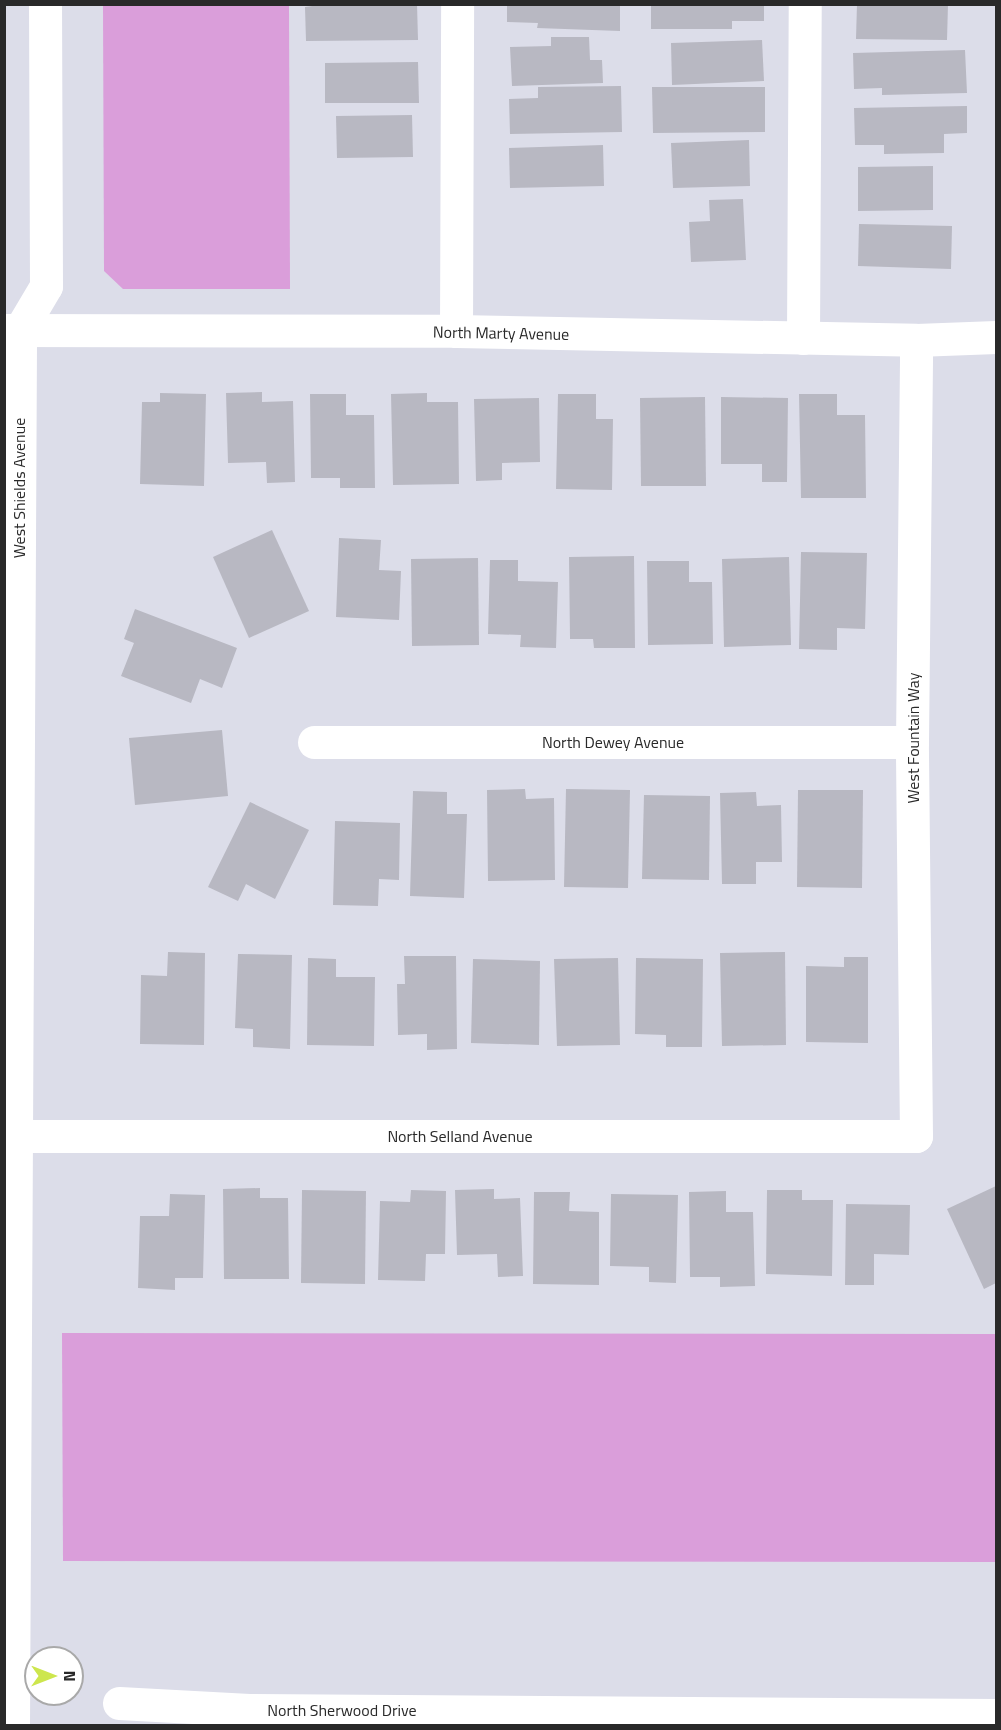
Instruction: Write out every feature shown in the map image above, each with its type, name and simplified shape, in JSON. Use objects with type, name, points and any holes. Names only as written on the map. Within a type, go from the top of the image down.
[{"type":"street","points":[[10,324],[46,286],[45,4]]},
{"type":"street","points":[[456,332],[458,4]]},
{"type":"street","points":[[803,338],[805,4]]},
{"type":"street","name":"North Marty Avenue","points":[[10,324],[916,340],[996,337]]},
{"type":"street","name":"West Shields Avenue","points":[[10,324],[13,1725]]},
{"type":"street","name":"West Fountain Way","points":[[916,340],[912,742],[916,1136]]},
{"type":"street","name":"North Dewey Avenue","points":[[314,742],[912,742]]},
{"type":"street","name":"North Selland Avenue","points":[[10,1136],[916,1136]]},
{"type":"street","name":"North Sherwood Drive","points":[[119,1703],[250,1718],[996,1715]]},
{"type":"shaded area","points":[[103,5],[289,5],[290,289],[123,289],[104,271]]},
{"type":"shaded area","points":[[62,1333],[996,1334],[996,1562],[63,1561]]},
{"type":"building","points":[[327,4],[417,4],[418,40],[306,41],[305,7]]},
{"type":"building","points":[[507,4],[620,4],[620,31],[537,28],[538,23],[507,22]]},
{"type":"building","points":[[651,4],[764,4],[764,21],[732,21],[732,29],[651,29]]},
{"type":"building","points":[[857,4],[948,4],[947,40],[856,39]]},
{"type":"building","points":[[551,37],[589,37],[590,60],[602,60],[603,83],[512,86],[510,47],[551,46]]},
{"type":"building","points":[[762,40],[764,81],[672,85],[671,43]]},
{"type":"building","points":[[965,50],[967,93],[882,95],[882,88],[854,89],[853,53]]},
{"type":"building","points":[[418,62],[419,103],[325,103],[325,63]]},
{"type":"building","points":[[621,86],[622,132],[510,134],[509,99],[538,98],[538,87]]},
{"type":"building","points":[[652,87],[765,87],[765,132],[653,133]]},
{"type":"building","points":[[967,106],[967,133],[944,134],[944,153],[884,154],[884,145],[855,145],[854,108]]},
{"type":"building","points":[[412,115],[413,157],[337,158],[336,116]]},
{"type":"building","points":[[749,140],[750,186],[673,188],[671,143]]},
{"type":"building","points":[[603,145],[604,186],[510,188],[509,148]]},
{"type":"building","points":[[933,166],[933,210],[858,211],[858,167]]},
{"type":"building","points":[[743,199],[746,260],[691,262],[689,222],[710,221],[709,200]]},
{"type":"building","points":[[859,224],[952,226],[951,269],[858,266]]},
{"type":"building","points":[[262,392],[262,402],[293,401],[295,482],[267,483],[266,462],[228,463],[226,393]]},
{"type":"building","points":[[160,393],[206,394],[204,486],[140,484],[142,402],[160,402]]},
{"type":"building","points":[[427,393],[427,402],[458,402],[459,484],[393,485],[391,394]]},
{"type":"building","points":[[310,394],[346,394],[346,415],[374,415],[375,488],[340,488],[340,478],[311,478]]},
{"type":"building","points":[[558,394],[596,394],[596,419],[613,419],[612,490],[556,489]]},
{"type":"building","points":[[799,394],[837,394],[837,415],[865,415],[866,498],[801,498]]},
{"type":"building","points":[[705,397],[706,486],[641,486],[640,398]]},
{"type":"building","points":[[721,397],[788,398],[787,482],[762,482],[762,464],[721,464]]},
{"type":"building","points":[[539,398],[540,462],[502,463],[502,480],[476,481],[474,399]]},
{"type":"building","points":[[272,530],[309,611],[249,638],[213,557]]},
{"type":"building","points":[[339,538],[381,540],[379,570],[401,571],[399,620],[336,617]]},
{"type":"building","points":[[801,552],[867,553],[865,629],[837,628],[837,650],[799,649]]},
{"type":"building","points":[[634,556],[635,648],[594,648],[593,639],[570,639],[569,557]]},
{"type":"building","points":[[789,557],[791,645],[724,647],[722,559]]},
{"type":"building","points":[[478,558],[479,645],[412,646],[411,559]]},
{"type":"building","points":[[490,560],[518,560],[518,581],[558,582],[556,648],[520,647],[521,635],[488,634]]},
{"type":"building","points":[[647,561],[689,561],[689,582],[712,582],[713,644],[648,645]]},
{"type":"building","points":[[135,609],[237,648],[222,688],[200,679],[191,703],[121,676],[134,643],[124,639]]},
{"type":"building","points":[[222,730],[228,796],[135,805],[129,738]]},
{"type":"building","points":[[525,789],[526,799],[554,798],[555,880],[488,881],[487,790]]},
{"type":"building","points":[[566,789],[630,790],[628,888],[564,887]]},
{"type":"building","points":[[798,790],[863,790],[862,888],[797,887]]},
{"type":"building","points":[[413,791],[447,792],[447,814],[467,814],[464,898],[410,896]]},
{"type":"building","points":[[756,792],[757,806],[781,805],[782,862],[756,862],[756,884],[722,884],[720,793]]},
{"type":"building","points":[[644,795],[710,796],[709,880],[642,879]]},
{"type":"building","points":[[250,802],[309,830],[275,899],[246,884],[238,901],[208,887]]},
{"type":"building","points":[[335,821],[400,823],[399,880],[379,879],[378,906],[333,905]]},
{"type":"building","points":[[168,952],[205,953],[204,1045],[140,1044],[141,975],[167,976]]},
{"type":"building","points":[[785,952],[786,1045],[722,1046],[720,953]]},
{"type":"building","points":[[238,954],[292,955],[290,1049],[253,1047],[253,1029],[235,1028]]},
{"type":"building","points":[[404,956],[456,956],[457,1049],[427,1050],[427,1034],[398,1035],[397,984],[405,984]]},
{"type":"building","points":[[844,957],[868,957],[868,1043],[806,1042],[806,966],[844,967]]},
{"type":"building","points":[[308,958],[336,959],[336,977],[375,977],[374,1046],[307,1045]]},
{"type":"building","points":[[618,958],[620,1045],[557,1046],[554,959]]},
{"type":"building","points":[[636,958],[703,959],[702,1047],[666,1047],[666,1035],[635,1034]]},
{"type":"building","points":[[473,959],[540,961],[539,1045],[471,1043]]},
{"type":"building","points":[[996,1186],[996,1283],[984,1289],[947,1209]]},
{"type":"building","points":[[260,1188],[260,1198],[288,1198],[289,1279],[224,1279],[223,1189]]},
{"type":"building","points":[[494,1189],[494,1199],[520,1198],[523,1276],[498,1277],[497,1254],[457,1255],[455,1190]]},
{"type":"building","points":[[302,1190],[366,1191],[365,1284],[301,1283]]},
{"type":"building","points":[[411,1190],[446,1191],[445,1254],[426,1254],[425,1281],[378,1280],[380,1201],[410,1202]]},
{"type":"building","points":[[767,1190],[802,1190],[802,1200],[833,1200],[832,1276],[766,1274]]},
{"type":"building","points":[[726,1191],[726,1212],[753,1212],[755,1286],[720,1287],[720,1277],[690,1277],[689,1192]]},
{"type":"building","points":[[534,1192],[570,1192],[569,1211],[599,1212],[599,1285],[533,1284]]},
{"type":"building","points":[[170,1194],[205,1195],[203,1278],[175,1278],[175,1290],[138,1288],[140,1216],[169,1216]]},
{"type":"building","points":[[611,1194],[678,1195],[676,1283],[649,1282],[649,1267],[610,1266]]},
{"type":"building","points":[[846,1204],[910,1205],[909,1255],[874,1254],[874,1285],[845,1285]]}]
